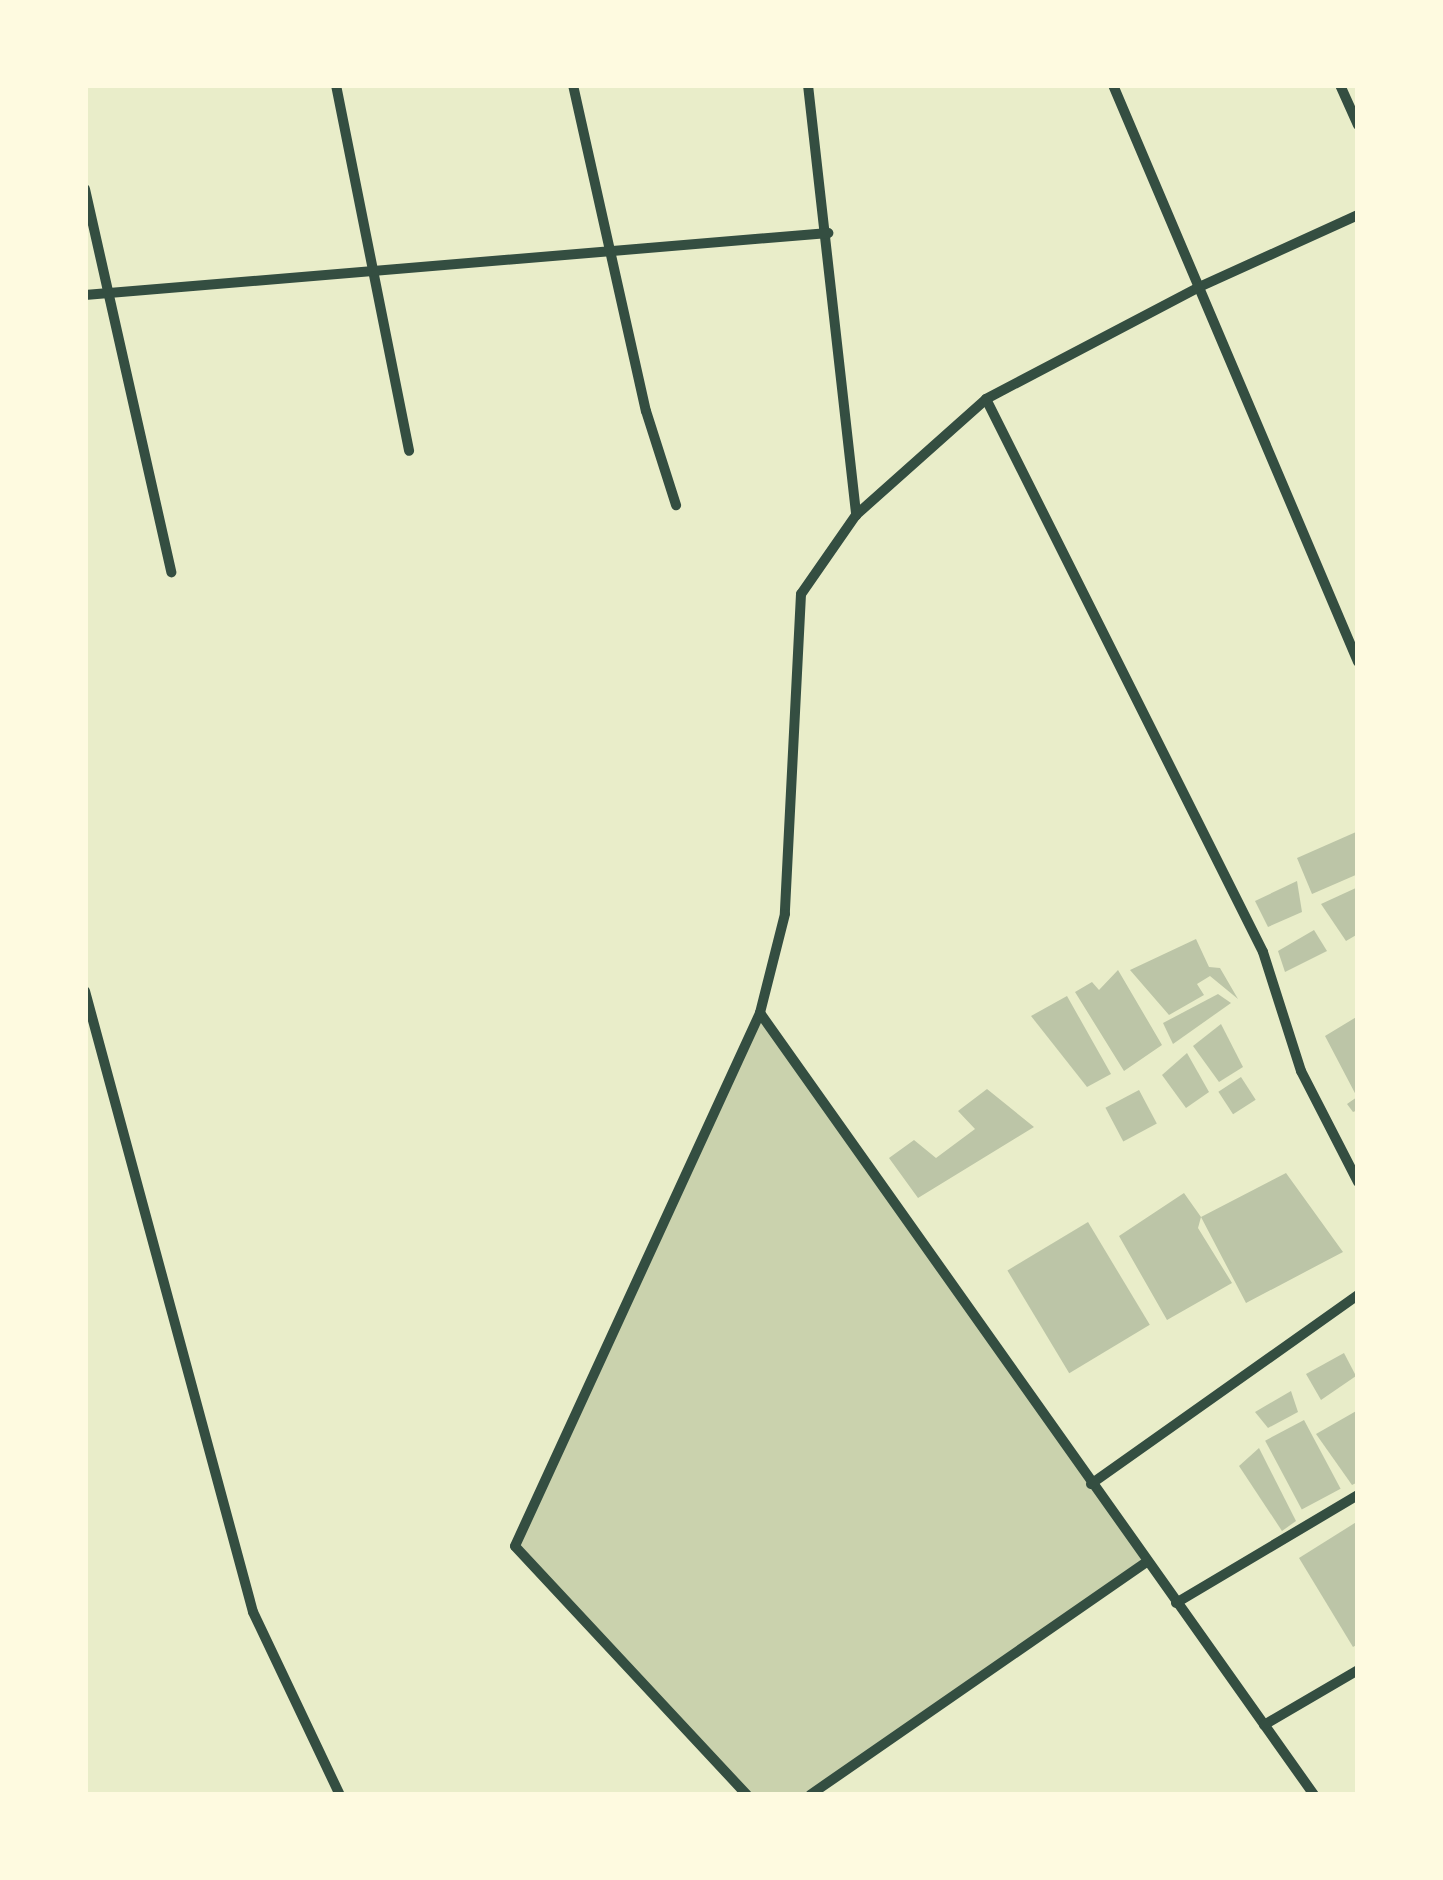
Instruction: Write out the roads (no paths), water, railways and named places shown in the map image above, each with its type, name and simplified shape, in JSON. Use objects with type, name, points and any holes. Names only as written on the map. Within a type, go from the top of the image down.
[{"type":"street","points":[[336,85],[409,451]]},
{"type":"street","points":[[573,85],[610,249],[676,506]]},
{"type":"street","points":[[808,85],[828,233],[856,514]]},
{"type":"street","points":[[1113,85],[1358,662]]},
{"type":"street","points":[[1340,85],[1358,124]]},
{"type":"street","points":[[85,190],[170,572]]},
{"type":"street","points":[[747,1795],[515,1546],[760,1012],[785,914],[801,594],[856,514],[986,400],[1197,288],[1358,215]]},
{"type":"street","points":[[85,295],[372,268],[828,233]]},
{"type":"street","points":[[986,400],[1264,952],[1301,1072],[1358,1182]]},
{"type":"street","points":[[85,991],[253,1612],[340,1795]]},
{"type":"street","points":[[760,1012],[1314,1795]]},
{"type":"street","points":[[85,1050],[100,1044]]},
{"type":"street","points":[[1091,1484],[1358,1294]]},
{"type":"street","points":[[1176,1603],[1358,1495]]},
{"type":"street","points":[[810,1795],[1147,1562]]},
{"type":"street","points":[[1264,1725],[1358,1670]]}]
